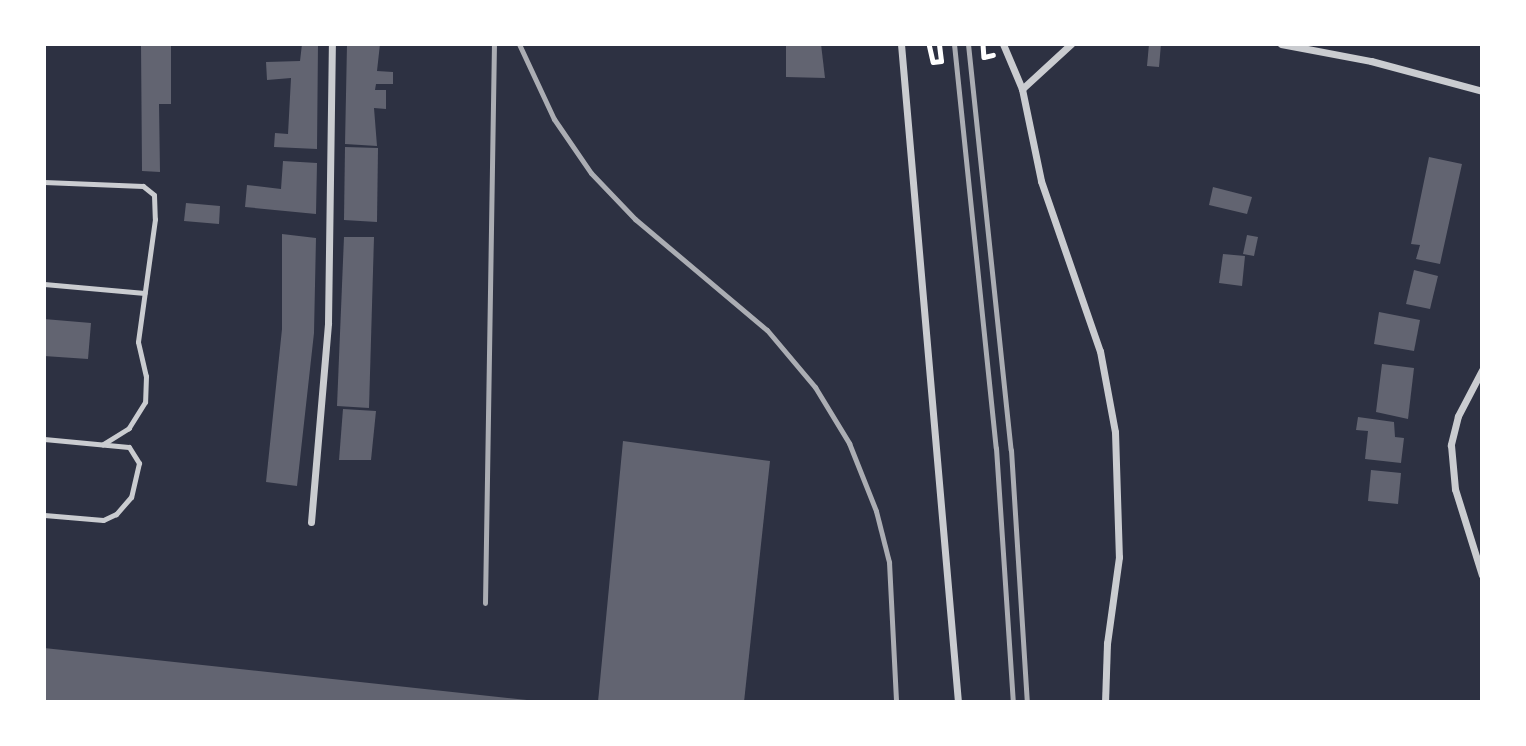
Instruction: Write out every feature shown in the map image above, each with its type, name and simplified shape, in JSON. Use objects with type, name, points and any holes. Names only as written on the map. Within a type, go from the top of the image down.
[{"type":"street","points":[[311,522],[328,323],[332,44]]},
{"type":"street","points":[[901,44],[958,702]]},
{"type":"street","points":[[1003,44],[1023,89],[1041,181],[1100,351],[1115,432],[1119,557],[1107,643],[1105,702]]},
{"type":"street","points":[[1023,89],[1071,44]]},
{"type":"street","points":[[1281,44],[1404,69],[1482,91]]},
{"type":"street","points":[[1482,370],[1458,416],[1451,445],[1455,489],[1482,575]]},
{"type":"lane","points":[[44,182],[143,186],[149,190],[155,219],[138,342],[146,376],[145,402],[129,428],[103,444]]},
{"type":"lane","points":[[44,284],[145,293]]},
{"type":"lane","points":[[44,439],[130,447],[139,463],[138,479],[124,506],[103,520],[44,515]]},
{"type":"path","points":[[929,44],[933,62],[941,61],[939,44]]},
{"type":"building","points":[[141,44],[171,44],[171,104],[159,104],[160,172],[142,171]]},
{"type":"building","points":[[302,44],[318,44],[317,149],[274,147],[275,133],[288,134],[291,78],[267,80],[266,62],[300,61]]},
{"type":"building","points":[[347,44],[380,44],[377,71],[393,72],[393,84],[376,84],[375,90],[386,90],[386,109],[374,108],[377,146],[345,144]]},
{"type":"building","points":[[786,44],[821,44],[825,78],[786,77]]},
{"type":"building","points":[[1149,44],[1161,44],[1159,67],[1147,66]]},
{"type":"building","points":[[345,147],[378,148],[377,222],[344,220]]},
{"type":"building","points":[[1429,157],[1462,164],[1440,264],[1416,259],[1420,245],[1411,244]]},
{"type":"building","points":[[283,161],[317,163],[316,214],[245,207],[247,185],[281,189]]},
{"type":"building","points":[[1213,187],[1252,197],[1247,214],[1209,205]]},
{"type":"building","points":[[186,203],[220,206],[219,224],[184,221]]},
{"type":"building","points":[[282,234],[316,238],[314,333],[297,486],[266,482],[282,329]]},
{"type":"building","points":[[1247,235],[1258,237],[1254,256],[1243,254]]},
{"type":"building","points":[[344,237],[374,237],[369,408],[337,406]]},
{"type":"building","points":[[1223,254],[1245,256],[1242,286],[1219,283]]},
{"type":"building","points":[[1414,270],[1438,276],[1430,309],[1406,304]]},
{"type":"building","points":[[1379,312],[1420,320],[1414,351],[1374,344]]},
{"type":"building","points":[[44,319],[91,323],[88,359],[44,356]]},
{"type":"building","points":[[1382,364],[1414,368],[1408,419],[1376,412]]},
{"type":"building","points":[[343,409],[376,411],[371,460],[339,460]]},
{"type":"building","points":[[1358,417],[1394,422],[1395,437],[1404,438],[1401,463],[1365,459],[1368,431],[1356,430]]},
{"type":"building","points":[[623,441],[770,461],[744,702],[598,702]]},
{"type":"building","points":[[1371,470],[1401,473],[1398,504],[1368,501]]},
{"type":"building","points":[[44,648],[527,700],[527,702],[44,702]]},
{"type":"railway","points":[[485,603],[494,44]]},
{"type":"railway","points":[[519,44],[554,119],[591,173],[635,219],[767,330],[815,387],[849,443],[876,511],[889,562],[896,702]]},
{"type":"railway","points":[[954,44],[996,448],[1013,702]]},
{"type":"railway","points":[[968,44],[1011,450],[1027,702]]}]
